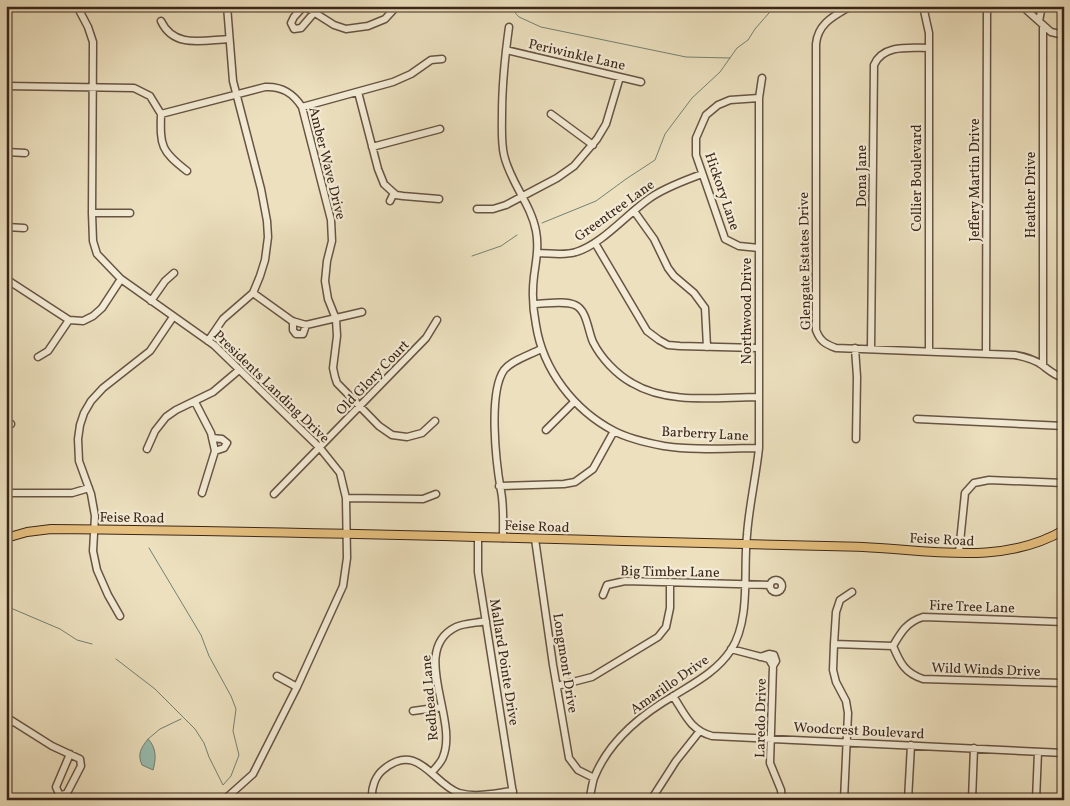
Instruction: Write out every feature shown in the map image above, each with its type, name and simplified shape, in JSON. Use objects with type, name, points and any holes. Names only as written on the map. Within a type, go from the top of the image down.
[{"type":"main road","name":"Feise Road","points":[[6,538],[26,532],[51,529],[94,529],[478,537],[998,552],[1017,549],[1063,533]]},
{"type":"street","points":[[208,341],[223,319],[252,293],[265,260],[268,229],[261,189],[232,81],[227,6]]},
{"type":"street","points":[[309,8],[339,28],[353,29],[385,20],[397,6]]},
{"type":"street","name":"Glengate Estates Drive","points":[[851,6],[830,18],[822,26],[817,35],[816,44],[816,330],[820,339],[836,348],[1015,355],[1031,358],[1050,372],[1064,378]]},
{"type":"street","name":"Jeffery Martin Drive","points":[[986,6],[986,354]]},
{"type":"street","points":[[1022,6],[1051,32],[1064,36]]},
{"type":"street","name":"Heather Drive","points":[[1042,6],[1043,366]]},
{"type":"street","name":"Presidents Landing Drive","points":[[78,7],[94,42],[92,213],[93,241],[97,254],[121,279],[208,341],[320,448],[340,473],[346,498],[347,558],[343,586],[297,687],[253,774],[224,800]]},
{"type":"street","name":"Collier Boulevard","points":[[926,7],[929,27],[929,351]]},
{"type":"street","points":[[161,20],[164,28],[170,34],[185,40],[230,39]]},
{"type":"street","name":"Barberry Lane","points":[[509,27],[502,87],[504,154],[510,172],[534,224],[538,252],[534,278],[534,304],[541,349],[556,376],[574,402],[614,431],[632,438],[671,447],[759,448]]},
{"type":"street","name":"Dona Jane","points":[[871,348],[874,65],[879,58],[892,49],[929,48]]},
{"type":"street","name":"Periwinkle Lane","points":[[506,50],[642,82]]},
{"type":"street","points":[[302,107],[393,82],[411,74],[431,60],[442,59]]},
{"type":"street","points":[[477,209],[499,207],[522,197],[557,178],[574,166],[592,145],[606,124],[620,77]]},
{"type":"street","name":"Northwood Drive","points":[[746,544],[759,448],[759,98],[762,78]]},
{"type":"street","points":[[6,86],[94,86],[134,88],[139,90],[150,96],[161,114],[160,134],[164,149],[171,158],[187,171]]},
{"type":"street","name":"Amber Wave Drive","points":[[161,114],[264,87],[277,87],[288,92],[298,100],[302,107],[331,220],[332,240],[325,281],[328,299],[336,320],[337,336],[332,368],[337,383],[379,426],[386,432],[396,436],[408,437],[422,433],[435,420]]},
{"type":"street","points":[[358,92],[378,169],[384,184],[394,193],[407,198],[439,200]]},
{"type":"street","name":"Hickory Lane","points":[[759,98],[730,100],[718,105],[706,115],[696,138],[696,155],[725,239],[739,246],[759,248]]},
{"type":"street","points":[[551,114],[592,145]]},
{"type":"street","points":[[372,147],[440,129]]},
{"type":"street","points":[[6,152],[25,153]]},
{"type":"street","name":"Greentree Lane","points":[[538,252],[569,254],[577,252],[595,243],[650,198],[667,188],[702,174]]},
{"type":"street","points":[[390,201],[394,193]]},
{"type":"street","points":[[634,211],[654,239],[668,268],[674,276],[694,293],[705,308],[707,346]]},
{"type":"street","points":[[92,213],[130,213]]},
{"type":"street","points":[[6,227],[24,228]]},
{"type":"street","points":[[595,243],[646,331],[658,340],[668,344],[758,348]]},
{"type":"street","points":[[151,301],[165,281],[174,273]]},
{"type":"street","points":[[7,282],[69,320],[83,321],[93,316],[102,308],[121,279]]},
{"type":"street","points":[[252,293],[293,322],[306,325],[336,320],[362,312]]},
{"type":"street","points":[[534,304],[567,303],[575,304],[580,308],[593,341],[600,353],[620,375],[633,384],[668,397],[759,397]]},
{"type":"street","points":[[120,616],[97,570],[93,551],[95,516],[89,488],[79,461],[78,439],[84,413],[90,401],[150,350],[173,317]]},
{"type":"street","points":[[38,357],[48,351],[69,320]]},
{"type":"street","name":"Old Glory Court","points":[[274,494],[426,338],[437,320]]},
{"type":"street","points":[[293,322],[293,330],[296,334],[303,334],[306,325]]},
{"type":"street","points":[[855,348],[857,378],[856,439]]},
{"type":"street","points":[[503,538],[503,518],[496,462],[495,393],[505,368],[541,349]]},
{"type":"street","points":[[146,449],[155,431],[166,417],[221,386],[239,370]]},
{"type":"street","points":[[194,402],[212,438],[215,451],[202,493]]},
{"type":"street","points":[[546,430],[574,402]]},
{"type":"street","points":[[916,419],[1064,426]]},
{"type":"street","points":[[500,486],[576,482],[593,468],[614,431]]},
{"type":"street","points":[[212,438],[222,438],[227,443],[224,448],[215,451]]},
{"type":"street","points":[[959,552],[965,493],[974,483],[989,480],[1064,483]]},
{"type":"street","points":[[6,493],[72,494],[89,488]]},
{"type":"street","points":[[346,498],[424,499],[436,494]]},
{"type":"street","name":"Mallard Pointe Drive","points":[[478,537],[478,572],[514,800]]},
{"type":"street","name":"Longmont Drive","points":[[535,539],[569,758],[578,770],[594,778]]},
{"type":"street","name":"Amarillo Drive","points":[[589,800],[594,778],[616,741],[637,720],[702,679],[720,664],[731,649],[742,627],[746,544]]},
{"type":"street","name":"Big Timber Lane","points":[[603,595],[605,588],[610,583],[625,581],[770,585]]},
{"type":"street","points":[[557,686],[592,677],[658,637],[666,627],[670,608],[670,582]]},
{"type":"street","points":[[844,800],[848,712],[833,670],[834,644],[836,612],[840,600],[852,592]]},
{"type":"street","name":"Fire Tree Lane","points":[[893,646],[911,621],[923,617],[1064,622]]},
{"type":"street","name":"Redhead Lane","points":[[432,772],[444,756],[447,741],[436,667],[435,654],[438,645],[442,637],[458,626],[486,621]]},
{"type":"street","points":[[834,644],[893,646]]},
{"type":"street","name":"Wild Winds Drive","points":[[893,646],[897,657],[906,670],[912,675],[923,679],[1064,683]]},
{"type":"street","name":"Laredo Drive","points":[[731,649],[769,659],[773,666],[770,763],[781,790],[782,800]]},
{"type":"street","points":[[277,676],[297,687]]},
{"type":"street","points":[[651,800],[676,761],[699,732],[688,720],[673,696]]},
{"type":"street","points":[[413,710],[442,707]]},
{"type":"street","points":[[6,728],[8,719],[52,746],[70,754],[80,759],[81,766],[67,794],[63,795],[59,794],[56,787],[70,754]]},
{"type":"street","name":"Woodcrest Boulevard","points":[[699,732],[712,736],[1064,753]]},
{"type":"street","points":[[908,800],[911,745]]},
{"type":"street","points":[[972,800],[974,748]]},
{"type":"street","points":[[1036,800],[1038,752]]},
{"type":"street","points":[[372,800],[376,778],[381,771],[392,763],[401,760],[423,765],[450,789],[472,796],[512,791]]},
{"type":"water","points":[[148,739],[153,746],[155,754],[153,770],[142,765],[140,758],[142,748]]},
{"type":"waterway","points":[[509,6],[519,17],[541,27],[686,57],[730,58]]},
{"type":"waterway","points":[[542,223],[596,201],[655,160],[665,134],[692,98],[720,72],[737,48],[748,40],[775,6]]},
{"type":"waterway","points":[[472,256],[501,246],[517,235]]},
{"type":"waterway","points":[[116,659],[155,689],[195,729],[204,743],[223,785],[231,776],[239,755],[233,731],[236,709],[209,656],[201,635],[149,548]]},
{"type":"waterway","points":[[6,606],[60,629],[77,640],[92,644]]},
{"type":"waterway","points":[[148,739],[160,729],[181,719]]},
{"type":"waterway","points":[[270,800],[273,796]]}]
